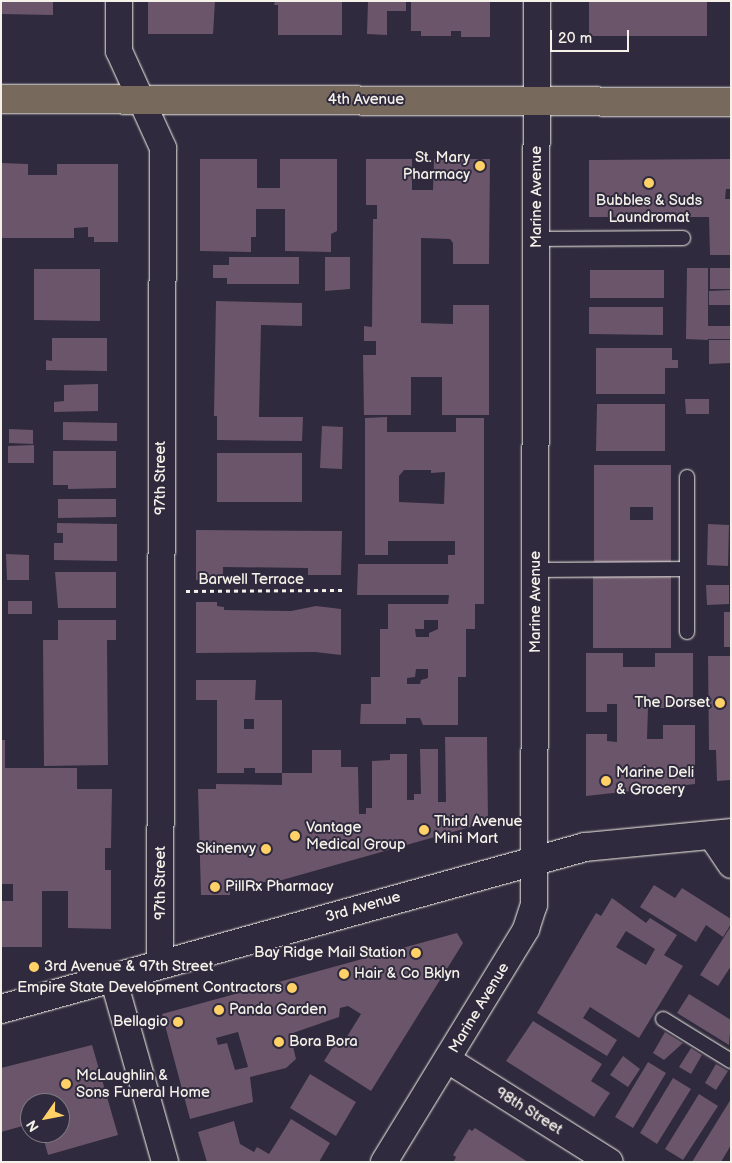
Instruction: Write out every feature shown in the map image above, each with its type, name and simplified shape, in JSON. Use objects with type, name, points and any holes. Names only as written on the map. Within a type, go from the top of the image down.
[{"type":"main road","name":"4th Avenue","points":[[1,100],[731,102]]},
{"type":"street","name":"97th Street","points":[[119,1],[119,51],[163,148],[160,965]]},
{"type":"street","name":"Marine Avenue","points":[[384,1162],[448,1060],[526,929],[534,905],[536,859],[537,1]]},
{"type":"street","name":"3rd Avenue","points":[[1,1010],[536,859],[597,845],[721,834]]},
{"type":"street","points":[[721,834],[731,865]]},
{"type":"street","points":[[112,978],[165,1162]]},
{"type":"street","name":"98th Street","points":[[448,1060],[610,1162]]},
{"type":"lane","points":[[537,239],[683,238]]},
{"type":"lane","points":[[687,477],[687,632]]},
{"type":"lane","points":[[536,570],[687,569]]},
{"type":"lane","points":[[663,1019],[731,1061]]},
{"type":"path","name":"Barwell Terrace","points":[[161,591],[342,590]]},
{"type":"building","points":[[1,1],[53,1],[53,15],[1,14]]},
{"type":"building","points":[[148,1],[215,1],[213,34],[148,34]]},
{"type":"building","points":[[275,1],[342,1],[342,35],[278,35],[278,5],[274,5]]},
{"type":"building","points":[[368,1],[406,1],[406,11],[387,11],[387,35],[367,34]]},
{"type":"building","points":[[411,1],[490,1],[490,37],[461,37],[461,31],[451,31],[451,36],[421,36],[421,31],[411,31]]},
{"type":"building","points":[[589,1],[707,1],[707,36],[589,36]]},
{"type":"building","points":[[200,159],[257,159],[257,188],[280,188],[280,159],[337,159],[337,231],[331,234],[331,252],[285,251],[285,209],[256,209],[256,237],[251,237],[251,252],[200,251]]},
{"type":"building","points":[[366,159],[412,159],[412,190],[433,190],[434,159],[490,159],[489,264],[453,264],[453,243],[450,239],[421,238],[421,323],[453,324],[453,305],[489,305],[489,415],[442,415],[442,377],[411,377],[411,415],[364,415],[363,355],[376,355],[376,341],[364,341],[364,326],[372,327],[373,219],[377,219],[377,205],[366,205]]},
{"type":"building","name":"Bubbles & Suds Laundromat","points":[[731,159],[731,189],[726,189],[725,199],[731,199],[731,255],[710,255],[709,217],[589,217],[589,160]]},
{"type":"building","points":[[1,163],[28,164],[28,175],[57,175],[57,164],[118,164],[118,242],[94,242],[94,237],[88,237],[88,227],[74,228],[74,238],[1,238]]},
{"type":"building","points":[[229,257],[299,257],[299,284],[227,284],[227,278],[213,278],[213,265],[229,265]]},
{"type":"building","points":[[325,257],[350,257],[350,289],[325,291]]},
{"type":"building","points":[[687,268],[708,268],[708,340],[686,339]]},
{"type":"building","points":[[710,268],[731,268],[731,289],[710,289]]},
{"type":"building","points":[[34,269],[100,269],[100,321],[34,320]]},
{"type":"building","points":[[590,270],[664,270],[664,298],[590,298]]},
{"type":"building","points":[[730,290],[730,305],[709,305],[709,291]]},
{"type":"building","points":[[216,301],[302,303],[302,326],[261,325],[259,417],[303,417],[302,441],[217,440],[217,416],[214,416]]},
{"type":"building","points":[[589,307],[663,307],[663,335],[589,334]]},
{"type":"building","points":[[708,326],[731,326],[731,339],[708,339]]},
{"type":"building","points":[[52,338],[107,338],[107,371],[46,370],[46,360],[52,361]]},
{"type":"building","points":[[709,340],[731,340],[731,363],[709,364]]},
{"type":"building","points":[[596,348],[672,348],[672,360],[678,360],[678,368],[665,368],[665,394],[596,394]]},
{"type":"building","points":[[98,384],[98,411],[54,412],[54,402],[64,401],[64,385]]},
{"type":"building","points":[[685,399],[709,399],[709,414],[686,414]]},
{"type":"building","points":[[597,404],[665,404],[665,451],[596,451]]},
{"type":"building","points":[[387,417],[387,432],[456,432],[456,418],[484,418],[484,604],[475,604],[475,629],[466,629],[466,677],[458,677],[458,725],[423,725],[420,718],[406,718],[406,724],[360,724],[361,704],[371,704],[371,677],[380,677],[380,629],[388,629],[388,604],[448,604],[449,595],[357,595],[358,564],[448,564],[448,555],[455,555],[455,541],[388,541],[388,555],[365,555],[365,418]],"holes":[[[404,470],[431,470],[431,473],[445,472],[444,504],[399,502],[399,476]],[[424,620],[438,620],[438,629],[429,633],[429,637],[416,637],[415,629],[424,629]],[[416,669],[428,669],[428,678],[421,680],[420,684],[407,684],[407,678],[415,677]]]},
{"type":"building","points":[[63,422],[117,423],[117,441],[63,440]]},
{"type":"building","points":[[322,426],[343,427],[342,469],[320,468]]},
{"type":"building","points":[[9,429],[33,430],[33,444],[9,443]]},
{"type":"building","points":[[34,445],[34,463],[8,463],[8,446]]},
{"type":"building","points":[[53,451],[116,451],[116,488],[68,489],[68,485],[53,485]]},
{"type":"building","points":[[217,453],[302,453],[302,502],[217,502]]},
{"type":"building","points":[[594,465],[671,465],[671,564],[594,564]],"holes":[[[630,507],[653,507],[653,520],[630,520]]]},
{"type":"building","points":[[58,499],[116,499],[116,517],[58,518]]},
{"type":"building","points":[[57,523],[117,524],[117,561],[54,560],[54,543],[63,543],[63,533],[57,533]]},
{"type":"building","points":[[708,524],[729,525],[728,566],[707,565]]},
{"type":"building","points":[[196,530],[342,531],[341,575],[308,575],[308,568],[223,567],[223,576],[215,576],[215,580],[196,580]]},
{"type":"building","points":[[6,554],[29,555],[29,580],[7,580]]},
{"type":"building","points":[[55,572],[116,572],[116,608],[58,608]]},
{"type":"building","points":[[593,575],[671,575],[671,648],[593,648]]},
{"type":"building","points":[[706,585],[729,585],[729,604],[707,605]]},
{"type":"building","points":[[8,601],[32,601],[32,614],[8,614]]},
{"type":"building","points":[[196,602],[217,602],[217,606],[224,607],[224,610],[291,611],[316,606],[341,609],[341,655],[315,652],[196,653]]},
{"type":"building","points":[[724,612],[731,612],[731,647],[724,647]]},
{"type":"building","points":[[58,620],[116,620],[116,640],[107,640],[108,765],[44,766],[43,640],[58,640]]},
{"type":"building","points":[[586,653],[623,653],[623,667],[655,667],[655,653],[693,653],[693,708],[648,708],[647,739],[663,739],[663,725],[695,725],[695,784],[586,796],[586,734],[607,734],[607,741],[617,742],[617,704],[607,704],[607,712],[586,712]]},
{"type":"building","name":"The Dorset","points":[[708,656],[731,656],[731,780],[717,781],[716,750],[709,750]]},
{"type":"building","points":[[196,680],[256,680],[255,700],[282,700],[282,773],[255,773],[255,768],[244,768],[244,773],[217,773],[217,700],[196,700]],"holes":[[[244,719],[254,719],[254,729],[244,729]]]},
{"type":"building","points":[[445,737],[487,737],[488,822],[282,880],[247,884],[247,889],[230,889],[230,895],[201,895],[198,789],[216,789],[216,784],[282,785],[282,773],[312,773],[312,750],[341,750],[341,767],[358,767],[359,814],[366,814],[366,808],[372,808],[372,761],[390,760],[390,754],[407,754],[407,800],[414,800],[414,794],[421,794],[420,749],[438,749],[438,802],[446,802]]},
{"type":"building","points":[[1,740],[5,740],[5,768],[77,768],[77,789],[112,789],[111,848],[105,848],[105,870],[111,870],[111,929],[68,928],[68,891],[42,891],[42,947],[1,947],[1,901],[13,901],[13,884],[1,884]]},
{"type":"building","points":[[654,885],[675,898],[682,888],[731,919],[731,924],[723,937],[706,925],[696,942],[640,907]]},
{"type":"building","points":[[612,898],[646,923],[650,918],[677,935],[664,955],[683,966],[639,1038],[590,1007],[583,1018],[617,1040],[607,1056],[537,1013],[596,913],[601,916]],"holes":[[[626,931],[655,949],[646,965],[616,947]]]},
{"type":"building","points":[[731,926],[731,966],[718,986],[700,975]]},
{"type":"building","points":[[457,933],[463,943],[371,1091],[324,1061],[334,1045],[340,1048],[361,1014],[348,1006],[340,1008],[339,1017],[290,1034],[296,1059],[286,1068],[250,1077],[253,1102],[190,1119],[162,1014]],"holes":[[[238,1032],[248,1067],[235,1070],[227,1043],[218,1045],[216,1038]]]},
{"type":"building","points":[[689,994],[731,1020],[729,1045],[677,1013]]},
{"type":"building","points":[[533,1021],[602,1064],[591,1081],[610,1093],[594,1117],[506,1061]]},
{"type":"building","points":[[665,1032],[683,1043],[664,1060],[653,1053]]},
{"type":"building","name":"McLaughlin & Sons Funeral Home","points":[[92,1045],[118,1135],[48,1155],[45,1143],[70,1143],[70,1093],[20,1093],[20,1127],[1,1132],[1,1068]]},
{"type":"building","points":[[691,1048],[702,1055],[691,1074],[679,1067]]},
{"type":"building","points":[[623,1056],[640,1069],[628,1087],[610,1075]]},
{"type":"building","points":[[648,1062],[666,1073],[633,1128],[615,1117]]},
{"type":"building","points":[[716,1064],[728,1071],[716,1090],[705,1083]]},
{"type":"building","points":[[310,1074],[356,1102],[336,1136],[290,1108]]},
{"type":"building","points":[[673,1078],[691,1089],[657,1144],[640,1133]]},
{"type":"building","points":[[699,1094],[718,1106],[683,1160],[665,1149]]},
{"type":"building","points":[[731,1099],[731,1145],[721,1162],[692,1162]]},
{"type":"building","points":[[291,1119],[330,1143],[319,1162],[207,1162],[198,1132],[234,1121],[240,1144],[254,1152],[257,1147],[269,1154]]},
{"type":"building","points":[[475,1128],[528,1162],[454,1161],[456,1157],[453,1155],[469,1129],[472,1131]]},
{"type":"place","name":"St. Mary Pharmacy","points":[[480,166]]},
{"type":"place","name":"Bubbles & Suds Laundromat","points":[[649,183]]},
{"type":"place","name":"The Dorset","points":[[720,703]]},
{"type":"place","name":"Marine Deli & Grocery","points":[[606,781]]},
{"type":"place","name":"Third Avenue Mini Mart","points":[[424,830]]},
{"type":"place","name":"Vantage Medical Group","points":[[295,836]]},
{"type":"place","name":"Skinenvy","points":[[266,849]]},
{"type":"place","name":"PillRx Pharmacy","points":[[215,887]]},
{"type":"place","name":"Bay Ridge Mail Station","points":[[416,953]]},
{"type":"place","name":"3rd Avenue & 97th Street","points":[[34,967]]},
{"type":"place","name":"Hair & Co Bklyn","points":[[344,974]]},
{"type":"place","name":"Empire State Development Contractors","points":[[292,988]]},
{"type":"place","name":"Panda Garden","points":[[219,1010]]},
{"type":"place","name":"Bellagio","points":[[178,1022]]},
{"type":"place","name":"Bora Bora","points":[[279,1042]]},
{"type":"place","name":"McLaughlin & Sons Funeral Home","points":[[66,1084]]}]
